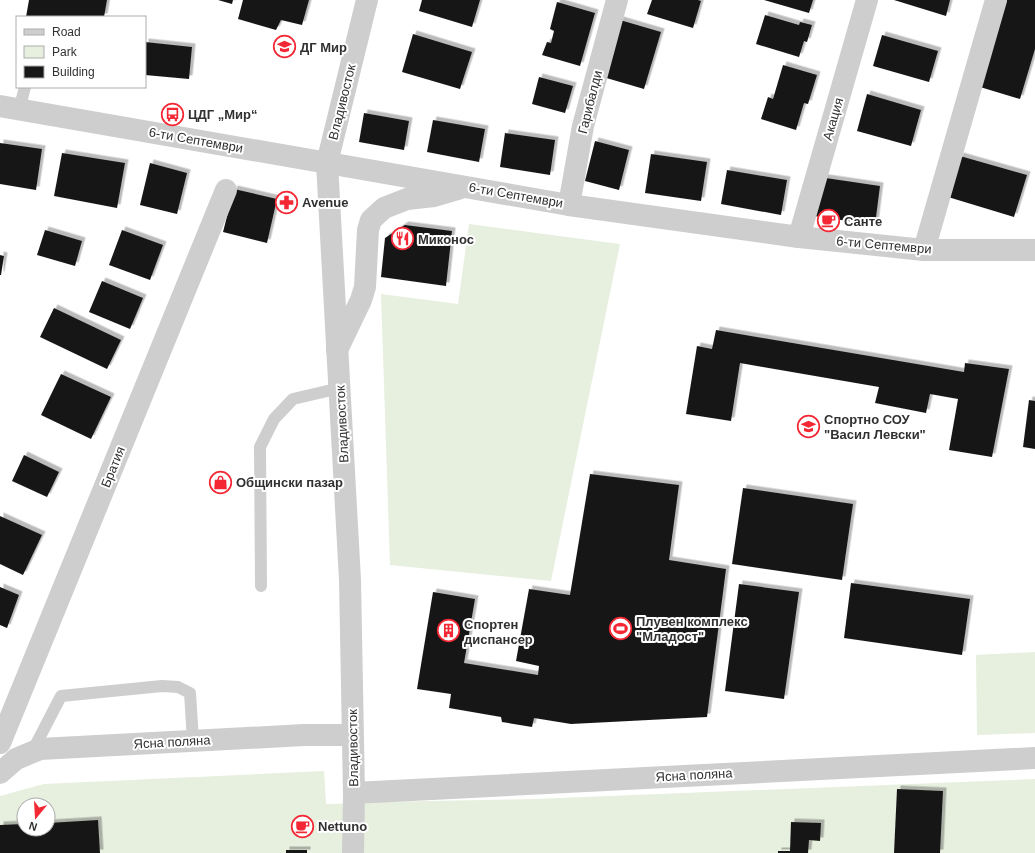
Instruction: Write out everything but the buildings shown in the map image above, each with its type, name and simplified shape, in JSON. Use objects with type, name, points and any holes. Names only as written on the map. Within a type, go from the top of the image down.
[{"type":"street","name":"Владивосток","points":[[352,853],[354,793],[350,580],[327,163],[367,0]]},
{"type":"street","name":"Гарибалди","points":[[569,204],[583,126],[617,0]]},
{"type":"street","name":"Акация","points":[[799,237],[867,0]]},
{"type":"street","points":[[924,250],[996,0]]},
{"type":"street","name":"6-ти Септември","points":[[10,108],[464,187],[569,204],[799,237],[924,250],[1035,250]]},
{"type":"street","points":[[338,350],[361,300],[365,287],[368,230],[371,220],[384,208],[407,199],[434,196],[464,187]]},
{"type":"street","name":"Братия","points":[[0,743],[226,190]]},
{"type":"street","name":"Ясна поляна","points":[[0,773],[16,759],[40,749],[304,735],[352,735]]},
{"type":"street","name":"Ясна поляна","points":[[354,793],[1035,758]]},
{"type":"lane","points":[[10,108],[24,88]]},
{"type":"lane","points":[[261,586],[260,447],[274,419],[293,399],[340,388]]},
{"type":"lane","points":[[32,752],[61,696],[162,686],[178,687],[190,693],[193,741]]},
{"type":"green space","points":[[469,224],[620,244],[551,581],[390,565],[381,294],[458,304]]},
{"type":"green space","points":[[1035,652],[1035,733],[977,735],[976,655]]},
{"type":"green space","points":[[324,771],[326,804],[535,799],[1035,779],[1035,853],[0,853],[0,796],[44,784]]},
{"type":"place","name":"ДГ Мир","points":[[284,47]]},
{"type":"place","name":"ЦДГ „Мир“","points":[[173,114]]},
{"type":"place","name":"Avenue","points":[[287,202]]},
{"type":"place","name":"Санте","points":[[828,221]]},
{"type":"place","name":"Миконос","points":[[403,239]]},
{"type":"place","name":"Спортно СОУ \"Васил Левски\"","points":[[809,426]]},
{"type":"place","name":"Общински пазар","points":[[221,482]]},
{"type":"place","name":"Плувен комплекс \"Младост\"","points":[[620,628]]},
{"type":"place","name":"Спортен диспансер","points":[[448,631]]},
{"type":"place","name":"Nettuno","points":[[303,826]]}]
